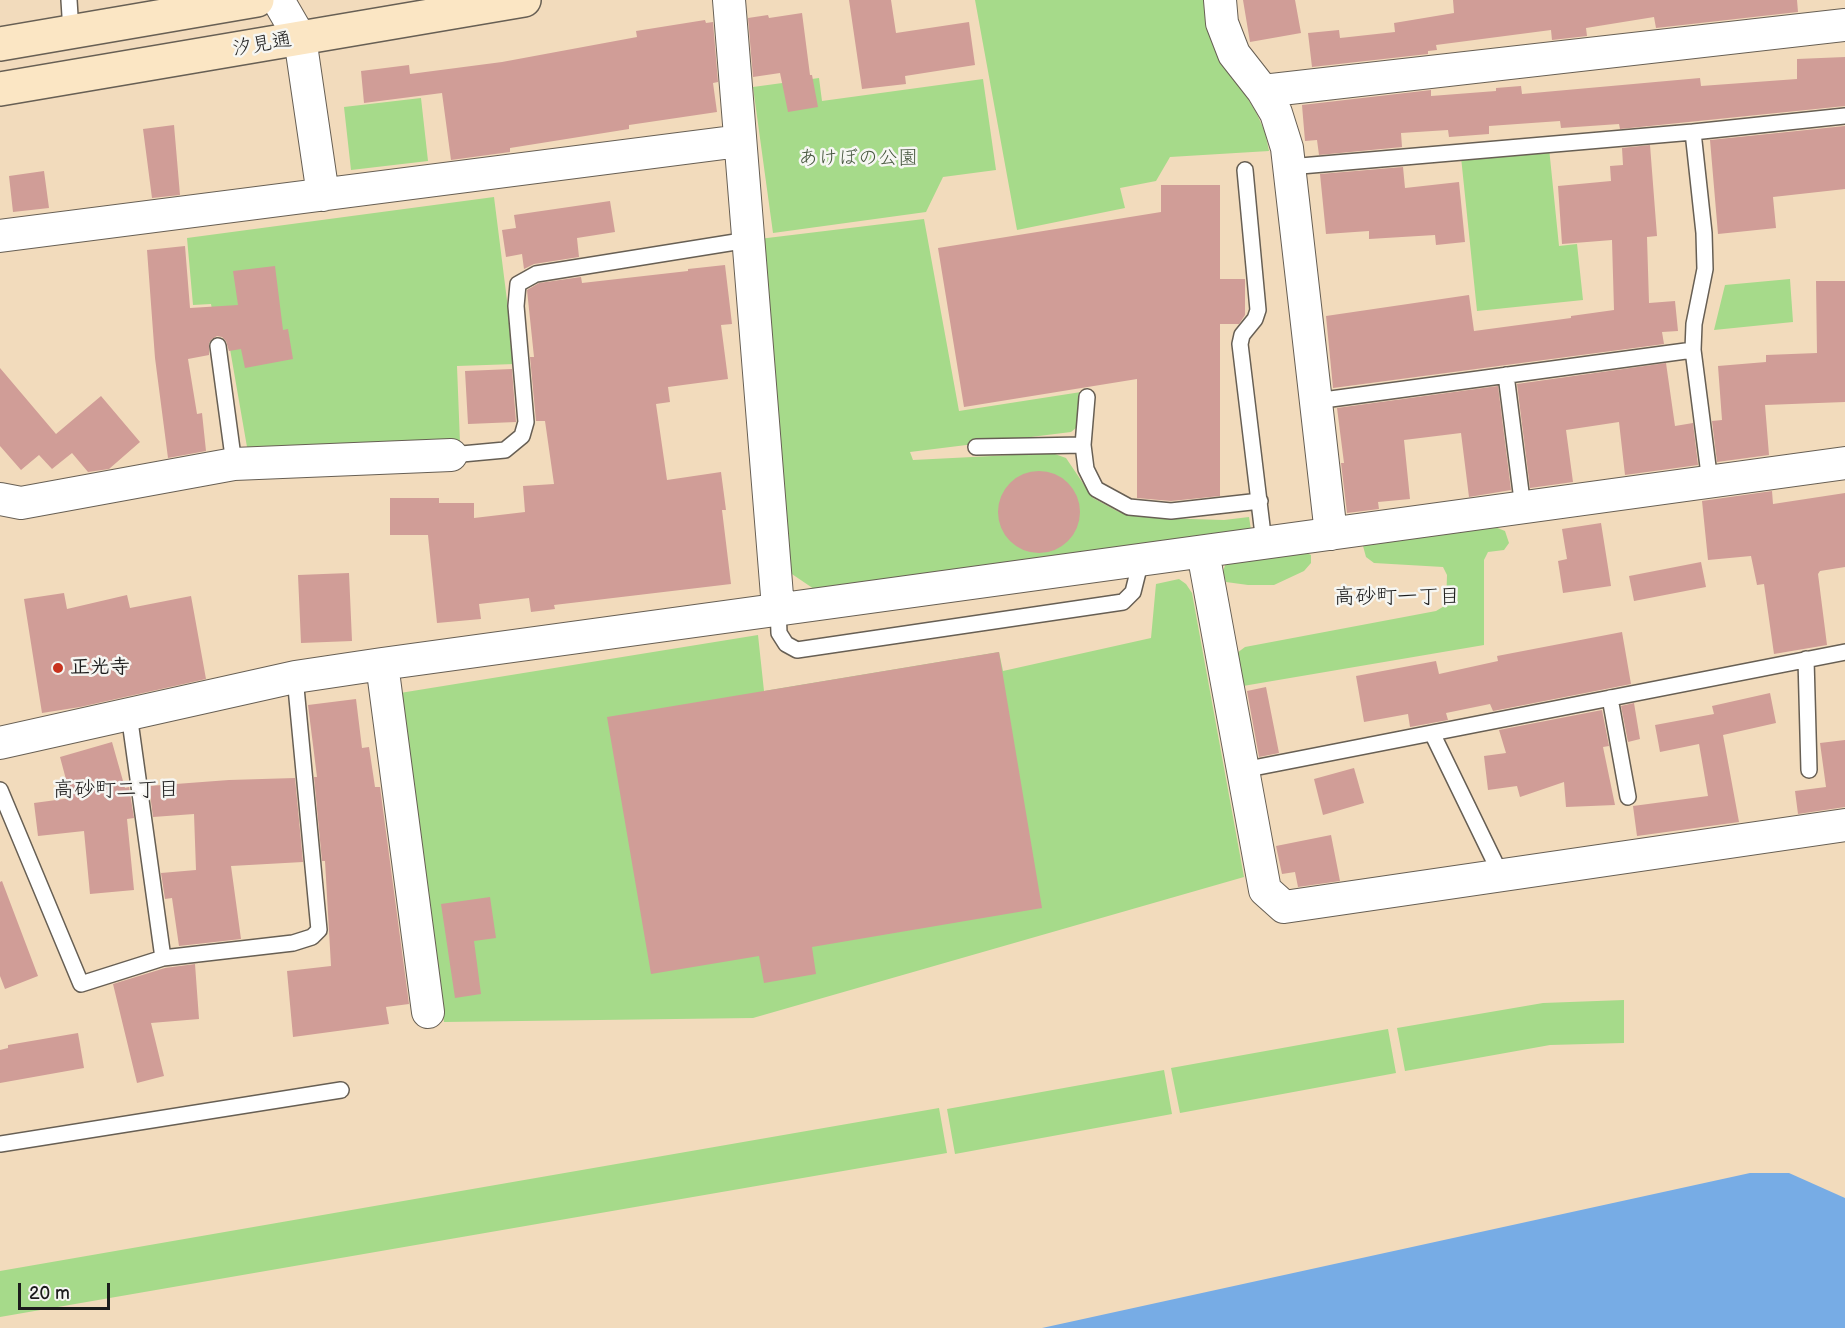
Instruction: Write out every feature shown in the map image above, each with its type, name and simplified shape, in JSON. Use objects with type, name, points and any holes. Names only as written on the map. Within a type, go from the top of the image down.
[{"type":"street","points":[[0,44],[70,16],[256,0]]},
{"type":"street","points":[[278,0],[300,38],[323,195]]},
{"type":"street","name":"汐見通","points":[[0,89],[524,0]]},
{"type":"street","points":[[729,0],[778,608]]},
{"type":"street","points":[[1220,0],[1222,23],[1234,54],[1263,91],[1276,113],[1287,148],[1331,534]]},
{"type":"street","points":[[1263,91],[1845,25]]},
{"type":"street","points":[[0,236],[740,141]]},
{"type":"street","points":[[0,499],[21,503],[234,464],[451,455]]},
{"type":"street","points":[[0,742],[295,677],[778,608],[1845,463]]},
{"type":"street","points":[[1203,552],[1265,890],[1284,907],[1845,825]]},
{"type":"street","points":[[382,664],[428,1011]]},
{"type":"lane","points":[[1289,167],[1692,132],[1845,116]]},
{"type":"lane","points":[[1692,132],[1704,233],[1705,269],[1694,324],[1692,350],[1710,482]]},
{"type":"lane","points":[[1245,170],[1258,310],[1255,319],[1242,335],[1240,344],[1264,543]]},
{"type":"lane","points":[[451,455],[504,450],[522,436],[526,422],[516,306],[518,284],[536,274],[748,240]]},
{"type":"lane","points":[[218,346],[234,464]]},
{"type":"lane","points":[[1316,401],[1692,350]]},
{"type":"lane","points":[[1506,375],[1523,508]]},
{"type":"lane","points":[[1087,397],[1083,445],[1086,469],[1096,489],[1129,507],[1171,512],[1260,501]]},
{"type":"lane","points":[[976,447],[1083,445]]},
{"type":"lane","points":[[778,608],[778,633],[786,644],[797,650],[1123,602],[1133,592],[1142,560]]},
{"type":"lane","points":[[1243,770],[1845,652]]},
{"type":"lane","points":[[1806,659],[1809,770]]},
{"type":"lane","points":[[0,790],[81,984],[163,958],[293,943],[312,937],[319,930],[295,677]]},
{"type":"lane","points":[[1610,698],[1628,797]]},
{"type":"lane","points":[[129,714],[163,958]]},
{"type":"lane","points":[[1432,733],[1501,875]]},
{"type":"lane","points":[[0,1144],[341,1090]]},
{"type":"green space","points":[[975,0],[1210,0],[1220,54],[1256,112],[1265,132],[1269,151],[1170,157],[1156,181],[1120,188],[1125,208],[1017,230]]},
{"type":"green space","name":"あけぼの公園","points":[[819,78],[822,101],[983,79],[996,170],[943,177],[926,212],[773,233],[753,87]]},
{"type":"green space","points":[[421,98],[428,161],[351,170],[344,107]]},
{"type":"green space","points":[[1549,148],[1559,246],[1577,244],[1583,300],[1477,311],[1461,157]]},
{"type":"green space","points":[[494,197],[515,364],[457,366],[460,443],[247,447],[226,326],[215,326],[211,304],[193,305],[187,238]]},
{"type":"green space","points":[[924,219],[959,411],[1081,392],[1076,428],[1071,432],[910,452],[913,460],[1052,453],[1066,458],[1093,498],[1119,512],[1157,518],[1224,520],[1249,517],[1251,530],[814,589],[786,570],[759,239]]},
{"type":"green space","points":[[1790,279],[1793,322],[1714,330],[1725,285]]},
{"type":"green space","points":[[1495,527],[1505,531],[1509,543],[1504,550],[1488,552],[1484,560],[1484,645],[1243,686],[1237,653],[1245,647],[1436,611],[1446,605],[1447,575],[1443,567],[1374,563],[1366,557],[1363,546],[1369,541]]},
{"type":"green space","points":[[1303,551],[1311,555],[1311,563],[1304,571],[1274,585],[1226,582],[1223,571],[1226,563]]},
{"type":"green space","points":[[1179,579],[1192,593],[1244,877],[753,1018],[444,1022],[400,693],[758,635],[764,691],[999,652],[1003,671],[1151,638],[1156,584]]},
{"type":"green space","points":[[1624,1000],[1624,1043],[1550,1045],[1405,1071],[1397,1028],[1543,1003]]},
{"type":"green space","points":[[1388,1029],[1396,1073],[1180,1113],[1171,1068]]},
{"type":"green space","points":[[1164,1070],[1172,1114],[955,1154],[947,1109]]},
{"type":"green space","points":[[939,1108],[947,1153],[0,1317],[0,1271]]},
{"type":"water","points":[[1750,1173],[1789,1173],[1845,1198],[1845,1328],[1042,1328]]},
{"type":"building","points":[[849,0],[891,0],[896,33],[969,22],[975,65],[905,76],[906,84],[862,89]]},
{"type":"building","points":[[1243,0],[1295,0],[1301,33],[1250,42]]},
{"type":"building","points":[[1453,0],[1797,0],[1798,12],[1656,28],[1654,17],[1586,28],[1587,36],[1552,40],[1551,30],[1436,45],[1437,50],[1428,51],[1428,54],[1312,67],[1308,33],[1339,30],[1340,38],[1395,32],[1394,23],[1454,13]]},
{"type":"building","points":[[802,13],[810,75],[812,75],[818,107],[788,112],[780,73],[753,77],[748,18],[768,15],[769,18]]},
{"type":"building","points":[[705,20],[706,23],[713,22],[718,82],[713,83],[717,112],[629,125],[629,129],[510,148],[510,152],[451,160],[442,93],[364,103],[361,71],[409,65],[410,74],[502,62],[637,37],[636,31]]},
{"type":"building","points":[[1845,57],[1845,106],[1620,129],[1619,124],[1561,128],[1560,121],[1489,126],[1489,134],[1449,137],[1448,130],[1401,133],[1402,147],[1319,155],[1317,140],[1305,141],[1302,105],[1431,90],[1431,96],[1496,91],[1496,88],[1521,86],[1522,94],[1700,78],[1701,86],[1797,79],[1797,59]]},
{"type":"building","points":[[174,125],[180,195],[152,198],[143,129]]},
{"type":"building","points":[[1845,126],[1845,189],[1773,197],[1776,228],[1718,234],[1710,140]]},
{"type":"building","points":[[1650,145],[1657,236],[1647,237],[1649,303],[1675,301],[1678,331],[1662,332],[1664,344],[1333,388],[1326,316],[1469,295],[1474,331],[1614,310],[1612,240],[1562,244],[1558,186],[1611,181],[1610,166],[1623,165],[1622,148]]},
{"type":"building","points":[[1403,167],[1405,188],[1459,182],[1465,242],[1436,245],[1435,235],[1369,239],[1369,231],[1326,234],[1320,174]]},
{"type":"building","points":[[44,171],[49,208],[13,212],[9,176]]},
{"type":"building","points":[[1161,185],[1220,185],[1220,279],[1245,279],[1245,315],[1239,324],[1220,324],[1220,496],[1171,501],[1137,498],[1137,379],[964,407],[938,248],[1161,212]]},
{"type":"building","points":[[610,201],[615,232],[577,238],[579,257],[534,264],[524,269],[522,254],[506,257],[502,230],[516,228],[514,215]]},
{"type":"building","points":[[185,246],[190,308],[238,305],[233,271],[275,266],[283,330],[288,329],[293,359],[245,368],[241,349],[229,351],[222,337],[217,336],[212,339],[209,343],[209,355],[188,359],[197,414],[202,413],[206,451],[168,458],[155,358],[147,250]]},
{"type":"building","points":[[725,265],[732,324],[721,325],[728,379],[668,387],[670,402],[656,404],[667,480],[721,472],[726,510],[722,510],[731,584],[554,605],[555,609],[531,612],[529,598],[479,604],[481,619],[437,623],[428,535],[390,535],[390,498],[439,498],[439,503],[474,503],[474,518],[525,512],[523,486],[554,484],[545,421],[536,421],[530,357],[534,357],[527,290],[539,283],[581,277],[582,283]]},
{"type":"building","points":[[1816,281],[1845,281],[1845,402],[1765,405],[1769,455],[1717,462],[1712,421],[1722,420],[1718,366],[1766,362],[1766,355],[1817,353]]},
{"type":"building","points":[[1666,363],[1675,426],[1693,423],[1698,465],[1625,475],[1619,422],[1566,430],[1573,482],[1530,488],[1517,384]]},
{"type":"building","points":[[0,368],[56,434],[101,396],[140,442],[109,469],[88,472],[72,453],[52,469],[39,455],[21,470],[0,446]]},
{"type":"building","points":[[512,369],[516,422],[468,424],[465,371]]},
{"type":"building","points":[[1498,386],[1511,490],[1469,497],[1461,433],[1404,440],[1410,499],[1378,502],[1379,509],[1347,513],[1337,408]]},
{"type":"building","points":[[1031,471],[1047,471],[1062,478],[1073,489],[1080,504],[1077,528],[1068,541],[1047,553],[1031,553],[1016,546],[1005,535],[998,520],[998,504],[1005,489],[1016,478]]},
{"type":"building","points":[[1772,491],[1773,504],[1845,493],[1845,567],[1820,571],[1818,574],[1827,645],[1774,654],[1764,584],[1757,585],[1751,556],[1708,560],[1702,501]]},
{"type":"building","points":[[1601,523],[1611,586],[1563,593],[1558,561],[1567,559],[1562,529]]},
{"type":"building","points":[[1701,562],[1706,587],[1634,601],[1629,576]]},
{"type":"building","points":[[349,573],[352,641],[301,643],[298,575]]},
{"type":"building","points":[[64,593],[67,609],[127,595],[130,608],[191,596],[206,679],[80,707],[42,713],[24,599]]},
{"type":"building","points":[[1622,632],[1631,684],[1493,711],[1490,704],[1446,713],[1448,720],[1410,727],[1408,714],[1364,722],[1356,676],[1436,661],[1439,674],[1498,661],[1497,656]]},
{"type":"building","points":[[999,652],[1042,908],[812,947],[816,974],[764,983],[759,956],[651,974],[607,717]]},
{"type":"building","points":[[1266,687],[1279,753],[1259,757],[1247,691]]},
{"type":"building","points":[[1770,693],[1776,723],[1723,735],[1739,822],[1637,836],[1633,806],[1708,796],[1699,744],[1660,752],[1655,725],[1714,714],[1712,706]]},
{"type":"building","points":[[356,699],[362,748],[369,747],[375,787],[380,787],[409,1004],[386,1007],[389,1024],[293,1037],[287,971],[331,966],[325,861],[322,861],[314,777],[317,777],[308,705]]},
{"type":"building","points":[[1634,703],[1640,739],[1628,742],[1621,706]]},
{"type":"building","points":[[1602,710],[1609,746],[1603,747],[1615,805],[1566,807],[1564,782],[1520,797],[1517,786],[1488,790],[1484,756],[1506,753],[1499,730]]},
{"type":"building","points":[[1845,740],[1845,807],[1798,814],[1795,791],[1826,787],[1820,743]]},
{"type":"building","points":[[112,742],[125,788],[129,787],[134,818],[127,819],[134,890],[90,894],[84,831],[38,836],[34,803],[71,798],[60,757]]},
{"type":"building","points":[[1354,768],[1364,803],[1323,815],[1314,779]]},
{"type":"building","points":[[295,778],[303,862],[231,866],[241,939],[179,946],[172,898],[165,899],[161,873],[196,870],[194,814],[153,817],[149,786]]},
{"type":"building","points":[[1331,835],[1340,881],[1298,887],[1295,872],[1282,874],[1276,846]]},
{"type":"building","points":[[2,881],[38,976],[5,989],[0,976],[0,882]]},
{"type":"building","points":[[490,897],[496,938],[474,941],[481,994],[455,998],[441,904]]},
{"type":"building","points":[[195,964],[199,1019],[151,1023],[164,1076],[137,1083],[113,984],[165,968]]},
{"type":"building","points":[[78,1033],[84,1068],[0,1083],[0,1050],[8,1048],[8,1045]]},
{"type":"place","name":"正光寺","points":[[58,668]]},
{"type":"district","name":"高砂町一丁目","points":[[1397,598]]},
{"type":"district","name":"高砂町二丁目","points":[[116,791]]}]
